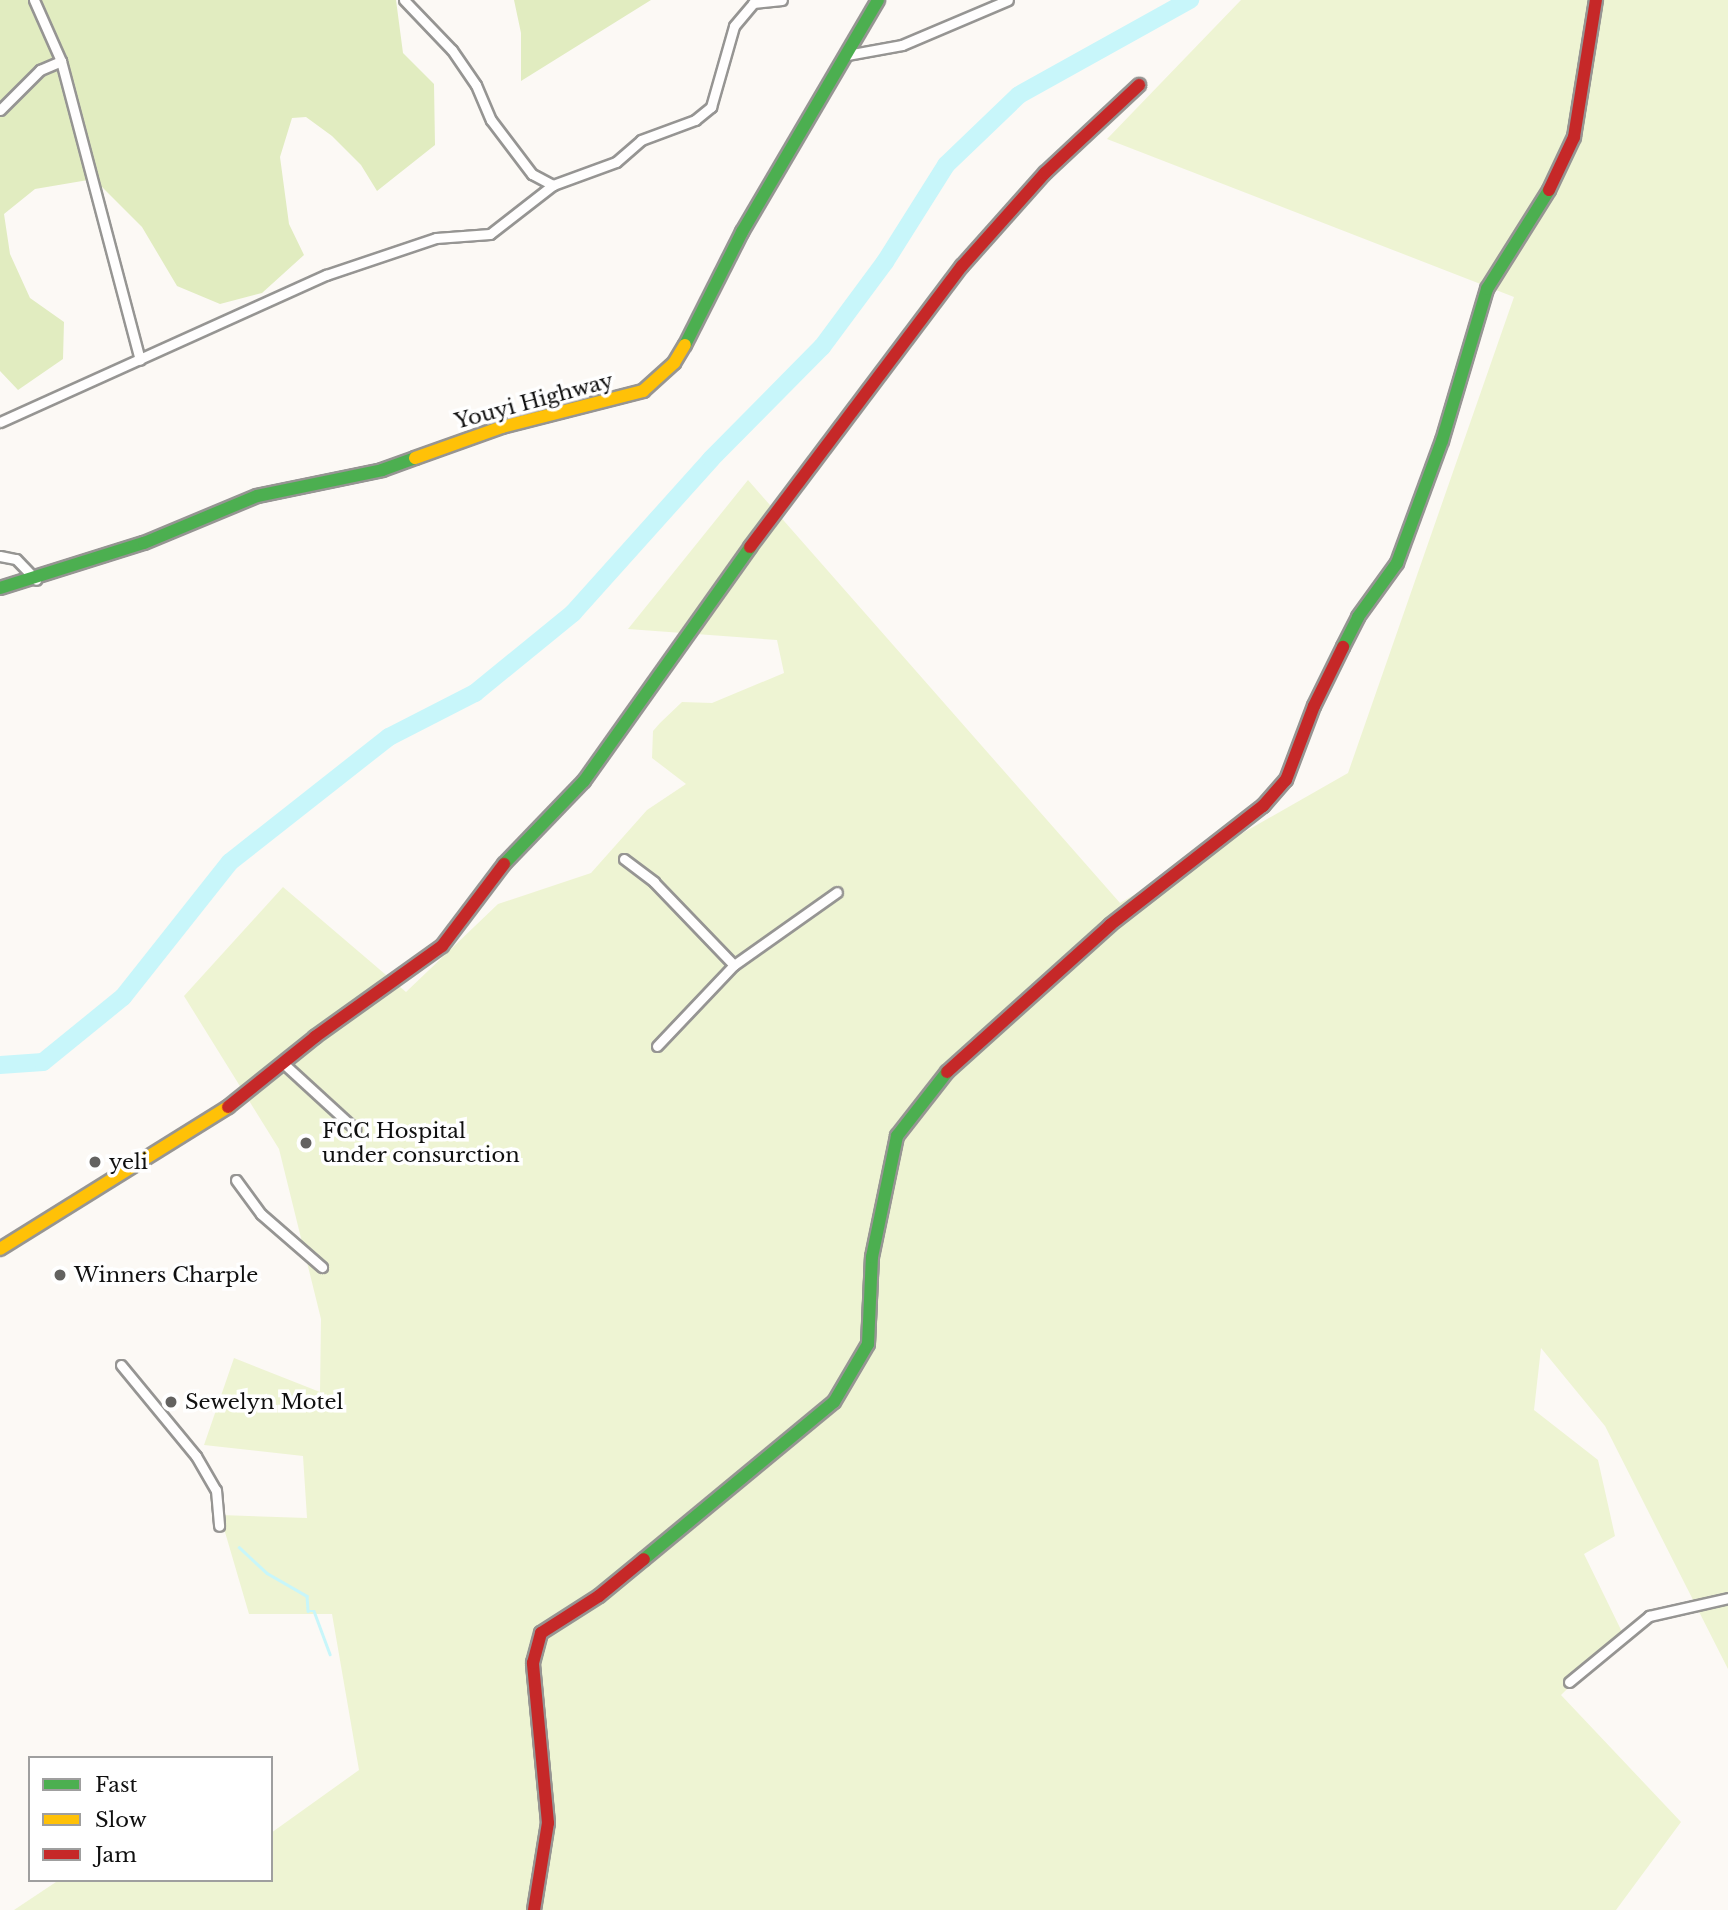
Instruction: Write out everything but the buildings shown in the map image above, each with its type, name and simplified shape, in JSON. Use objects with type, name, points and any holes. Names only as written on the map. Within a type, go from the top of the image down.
[{"type":"street","points":[[34,0],[61,61],[140,360]]},
{"type":"street","points":[[404,0],[452,50],[476,85],[491,120],[532,174],[553,185]]},
{"type":"street","points":[[0,422],[326,275],[436,238],[490,234],[553,185],[615,162],[641,140],[711,107],[734,26],[753,3],[782,0]]},
{"type":"street","name":"Youyi Highway","points":[[0,587],[36,580],[145,543],[257,496],[382,470],[502,427],[612,402],[643,391],[674,363],[693,332],[742,232],[878,0]]},
{"type":"street","points":[[847,55],[902,45],[1008,0]]},
{"type":"street","points":[[534,1910],[548,1824],[533,1663],[541,1633],[600,1595],[834,1402],[868,1343],[872,1257],[897,1136],[948,1070],[1110,925],[1263,806],[1286,780],[1314,706],[1358,617],[1397,563],[1442,441],[1487,289],[1554,181],[1574,137],[1596,0]]},
{"type":"street","points":[[0,110],[32,77],[61,61]]},
{"type":"street","points":[[0,1249],[206,1125],[283,1063],[442,946],[509,857],[584,780],[740,560],[962,266],[1045,173],[1139,85]]},
{"type":"street","points":[[0,556],[16,559],[36,580]]},
{"type":"street","points":[[624,859],[654,883],[734,965]]},
{"type":"street","points":[[657,1046],[734,965],[837,892]]},
{"type":"street","points":[[283,1063],[355,1129]]},
{"type":"street","points":[[236,1180],[261,1214],[322,1267]]},
{"type":"street","points":[[121,1366],[196,1456],[216,1490],[219,1526]]},
{"type":"street","points":[[1569,1682],[1649,1616],[1728,1598]]},
{"type":"green space","points":[[0,0],[396,0],[403,53],[434,84],[435,145],[377,191],[361,165],[332,136],[306,117],[292,118],[280,157],[289,224],[304,255],[262,293],[220,304],[177,286],[142,227],[94,179],[35,189],[4,214],[10,254],[30,298],[64,322],[63,359],[18,390],[0,371]]},
{"type":"green space","points":[[514,0],[651,0],[521,81],[521,33]]},
{"type":"green space","points":[[1241,0],[1728,0],[1728,1669],[1605,1426],[1541,1348],[1534,1410],[1598,1460],[1615,1536],[1584,1554],[1623,1634],[1561,1695],[1681,1822],[1616,1910],[14,1910],[56,1882],[273,1882],[273,1832],[359,1770],[332,1614],[249,1614],[220,1515],[307,1518],[303,1456],[204,1445],[234,1358],[320,1392],[321,1319],[279,1149],[184,996],[283,887],[406,992],[498,904],[591,873],[647,810],[686,784],[652,758],[653,731],[660,723],[682,702],[712,703],[784,673],[777,640],[628,629],[748,480],[1120,903],[1348,773],[1514,297],[1107,139]]},
{"type":"waterway","points":[[0,1065],[43,1062],[123,997],[230,862],[389,737],[475,693],[573,613],[711,459],[822,347],[885,262],[946,165],[1019,95],[1190,0]]},
{"type":"waterway","points":[[239,1547],[267,1573],[307,1596],[308,1611],[314,1611],[330,1654]]},
{"type":"traffic: fast","points":[[685,345],[742,232],[878,0]]},
{"type":"traffic: fast","points":[[1343,647],[1358,617],[1397,563],[1442,441],[1487,289],[1549,190]]},
{"type":"traffic: fast","points":[[0,588],[144,543],[257,496],[382,470],[415,458]]},
{"type":"traffic: fast","points":[[504,864],[584,781],[750,547]]},
{"type":"traffic: fast","points":[[644,1559],[834,1402],[868,1344],[872,1257],[897,1136],[947,1072]]},
{"type":"traffic: slow","points":[[415,458],[502,427],[643,391],[674,363],[685,345]]},
{"type":"traffic: slow","points":[[0,1249],[228,1107]]},
{"type":"traffic: jam","points":[[1549,190],[1574,137],[1596,0]]},
{"type":"traffic: jam","points":[[750,547],[962,266],[1045,173],[1139,85]]},
{"type":"traffic: jam","points":[[947,1072],[1110,925],[1263,806],[1286,780],[1314,706],[1343,647]]},
{"type":"traffic: jam","points":[[228,1107],[315,1037],[442,946],[504,864]]},
{"type":"traffic: jam","points":[[534,1910],[548,1823],[533,1663],[541,1633],[599,1596],[644,1559]]},
{"type":"place","name":"FCC Hospital under consurction","points":[[306,1143]]},
{"type":"place","name":"yeli","points":[[95,1162]]},
{"type":"place","name":"Winners Charple","points":[[60,1275]]},
{"type":"place","name":"Sewelyn Motel","points":[[171,1402]]}]
